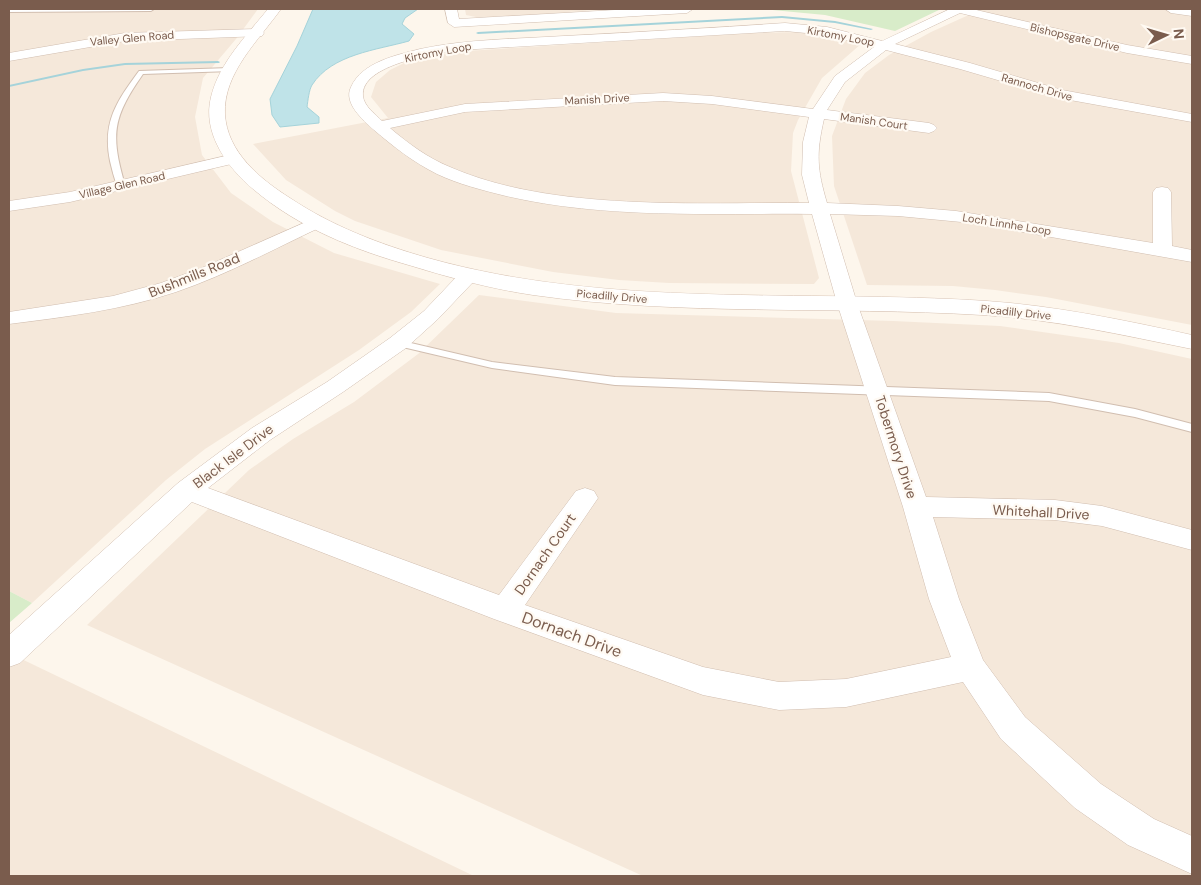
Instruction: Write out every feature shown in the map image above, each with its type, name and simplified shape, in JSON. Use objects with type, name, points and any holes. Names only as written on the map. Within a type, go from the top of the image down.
[{"type":"street","name":"Picadilly Drive","points":[[275,9],[230,70],[222,84],[217,112],[218,129],[234,159],[258,185],[315,223],[383,252],[469,275],[532,288],[612,297],[700,302],[847,303],[988,308],[1083,320],[1192,342]]},
{"type":"street","points":[[451,9],[454,23],[687,9]]},
{"type":"street","name":"Tobermory Drive","points":[[959,9],[884,45],[840,79],[818,113],[811,142],[810,175],[847,303],[916,507],[944,598],[970,667],[1013,728],[1088,796],[1142,832],[1192,855]]},
{"type":"street","name":"Bishopsgate Drive","points":[[959,9],[1127,49],[1192,60]]},
{"type":"street","points":[[1171,9],[1192,12]]},
{"type":"street","name":"Kirtomy Loop","points":[[820,209],[631,207],[589,204],[523,195],[493,188],[429,165],[403,149],[358,106],[356,94],[359,84],[368,75],[398,59],[460,46],[774,27],[827,31],[884,45]]},
{"type":"street","name":"Valley Glen Road","points":[[9,57],[125,37],[258,33]]},
{"type":"street","name":"Rannoch Drive","points":[[884,45],[965,66],[1059,94],[1192,118]]},
{"type":"street","name":"Manish Drive","points":[[378,126],[465,108],[632,97],[712,100],[818,113]]},
{"type":"street","name":"Manish Court","points":[[818,113],[930,128]]},
{"type":"street","name":"Village Glen Road","points":[[9,206],[70,197],[234,159]]},
{"type":"street","points":[[1162,192],[1162,250]]},
{"type":"street","name":"Loch Linnhe Loop","points":[[820,209],[924,212],[959,216],[1192,256]]},
{"type":"street","name":"Bushmills Road","points":[[9,318],[100,305],[148,294],[193,278],[315,223]]},
{"type":"street","name":"Black Isle Drive","points":[[9,654],[187,490],[261,434],[335,387],[398,343],[431,314],[469,275]]},
{"type":"street","name":"Dornach Drive","points":[[187,490],[505,610],[703,681],[779,696],[846,692],[970,667]]},
{"type":"street","name":"Dornach Court","points":[[505,610],[585,498]]},
{"type":"street","name":"Whitehall Drive","points":[[916,507],[1055,510],[1102,516],[1192,540]]},
{"type":"lane","points":[[9,10],[151,9]]},
{"type":"lane","points":[[121,185],[112,154],[111,127],[122,98],[140,72],[230,70]]},
{"type":"lane","points":[[398,343],[492,364],[615,381],[1049,397],[1135,413],[1192,428]]},
{"type":"shaded area","points":[[9,9],[258,9],[203,78],[195,117],[202,155],[231,193],[273,222],[334,253],[440,284],[411,312],[359,350],[205,449],[166,480],[32,603],[9,591]]},
{"type":"shaded area","points":[[465,9],[611,9],[481,18],[466,15]]},
{"type":"shaded area","points":[[982,9],[1192,9],[1192,325],[1046,297],[995,290],[953,286],[867,285],[834,186],[832,136],[846,99],[865,73],[889,55],[931,32]]},
{"type":"shaded area","points":[[803,32],[861,44],[822,78],[798,120],[793,133],[791,171],[819,278],[814,284],[669,283],[619,280],[553,272],[441,250],[355,221],[335,211],[286,180],[253,144],[388,118],[371,97],[376,82],[390,70],[404,63],[450,52],[750,33]]},
{"type":"shaded area","points":[[479,295],[616,313],[1000,326],[1119,343],[1192,359],[1192,876],[643,876],[87,625],[249,470],[293,439],[354,402],[418,354]]},
{"type":"shaded area","points":[[9,653],[474,876],[9,876]]},
{"type":"green space","points":[[761,9],[941,9],[895,31],[825,15]]},
{"type":"green space","points":[[9,591],[32,603],[9,623]]},
{"type":"water","points":[[313,9],[418,9],[405,18],[402,24],[414,34],[409,41],[343,60],[331,66],[312,85],[307,107],[319,117],[319,123],[280,127],[272,115],[270,99],[297,46]]},
{"type":"waterway","points":[[478,33],[782,17],[835,22],[871,29]]},
{"type":"waterway","points":[[9,86],[83,70],[125,64],[218,62]]}]
